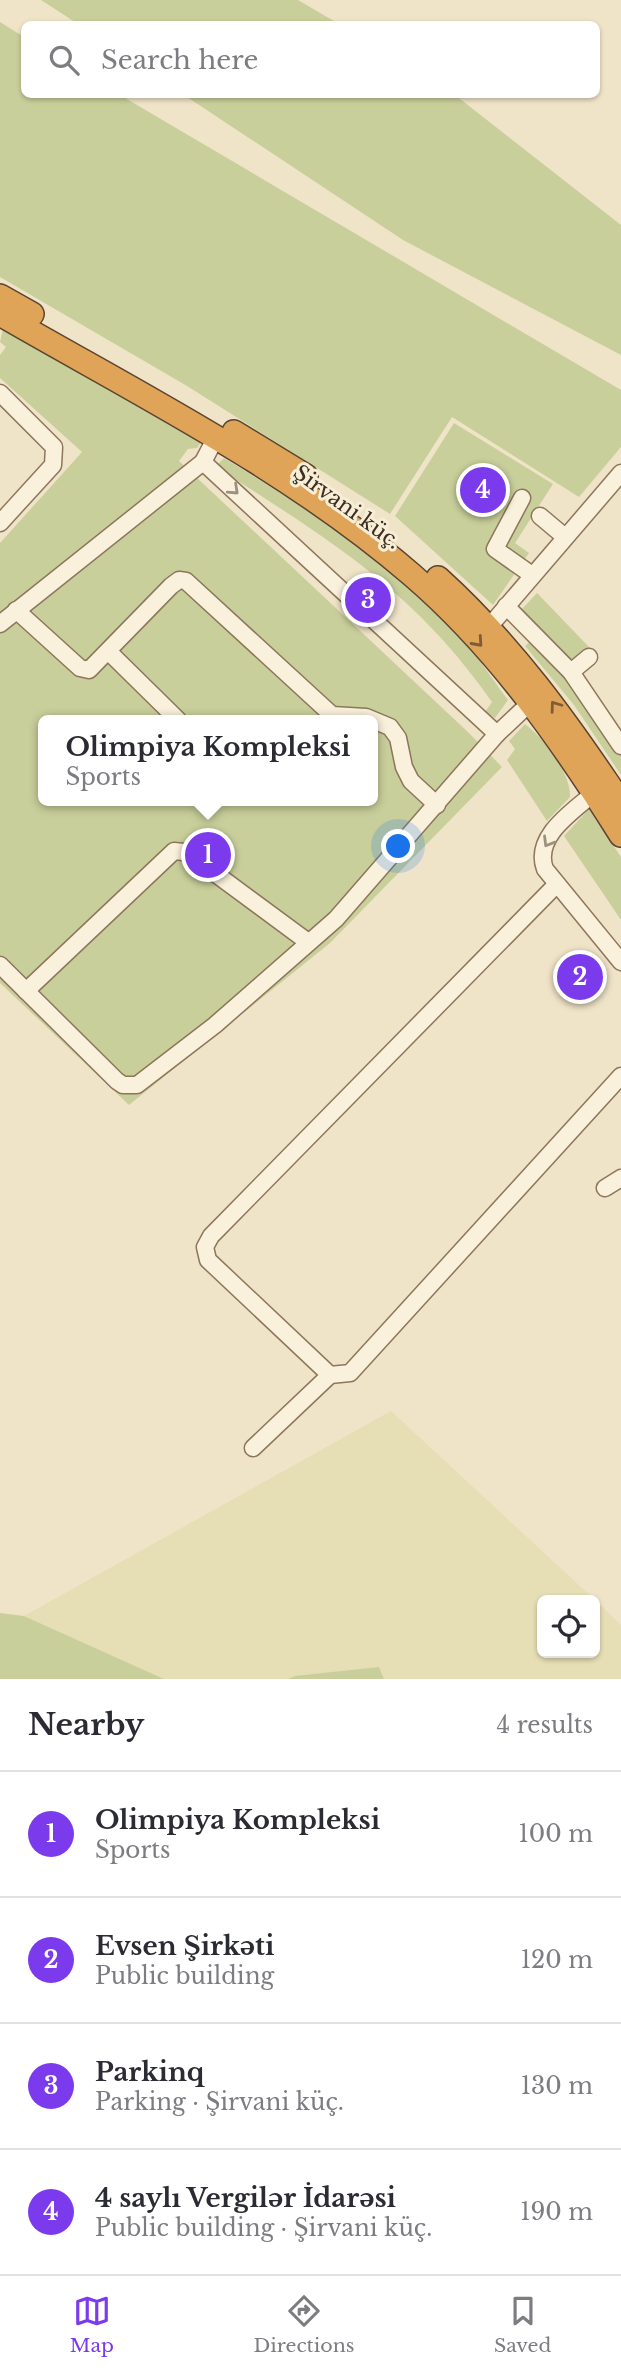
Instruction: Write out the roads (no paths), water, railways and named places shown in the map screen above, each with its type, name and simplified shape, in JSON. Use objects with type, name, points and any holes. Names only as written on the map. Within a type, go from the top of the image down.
[{"type":"highway","points":[[1,313],[324,505],[390,556],[444,604],[531,702],[621,835]]},
{"type":"highway","name":"Şirvani küç.","points":[[1,313],[274,455],[334,494],[424,565],[488,628],[542,690],[621,803]]},
{"type":"street","points":[[0,393],[54,447],[55,454],[52,465],[0,523]]},
{"type":"street","points":[[0,624],[203,462],[215,439]]},
{"type":"street","points":[[203,462],[498,734]]},
{"type":"street","points":[[488,628],[621,473]]},
{"type":"street","points":[[522,498],[495,549],[532,575]]},
{"type":"street","points":[[540,516],[565,537]]},
{"type":"street","points":[[16,610],[80,668],[89,670],[171,586],[179,580],[187,581],[332,715]]},
{"type":"street","points":[[506,606],[571,672],[618,734]]},
{"type":"street","points":[[109,652],[173,715]]},
{"type":"street","points":[[571,672],[589,657]]},
{"type":"street","points":[[0,965],[117,1081],[130,1086],[148,1079],[215,1025],[336,919],[498,734],[531,702]]},
{"type":"street","points":[[378,720],[390,727],[398,738],[404,767],[411,781],[437,804]]},
{"type":"street","points":[[594,793],[544,842],[541,857],[545,869],[621,962]]},
{"type":"street","points":[[26,991],[174,851],[184,852],[197,860],[308,942]]},
{"type":"street","points":[[330,1375],[208,1260],[205,1247],[211,1236],[557,884]]},
{"type":"street","points":[[253,1448],[330,1375],[351,1373],[621,1076]]},
{"type":"street","points":[[605,1188],[621,1178]]},
{"type":"place","name":"4 saylı Vergilər İdarəsi","points":[[483,490]]},
{"type":"place","name":"Parkinq","points":[[368,600]]},
{"type":"place","name":"Olimpiya Kompleksi","points":[[208,855]]},
{"type":"place","name":"Evsen Şirkəti","points":[[580,977]]}]
